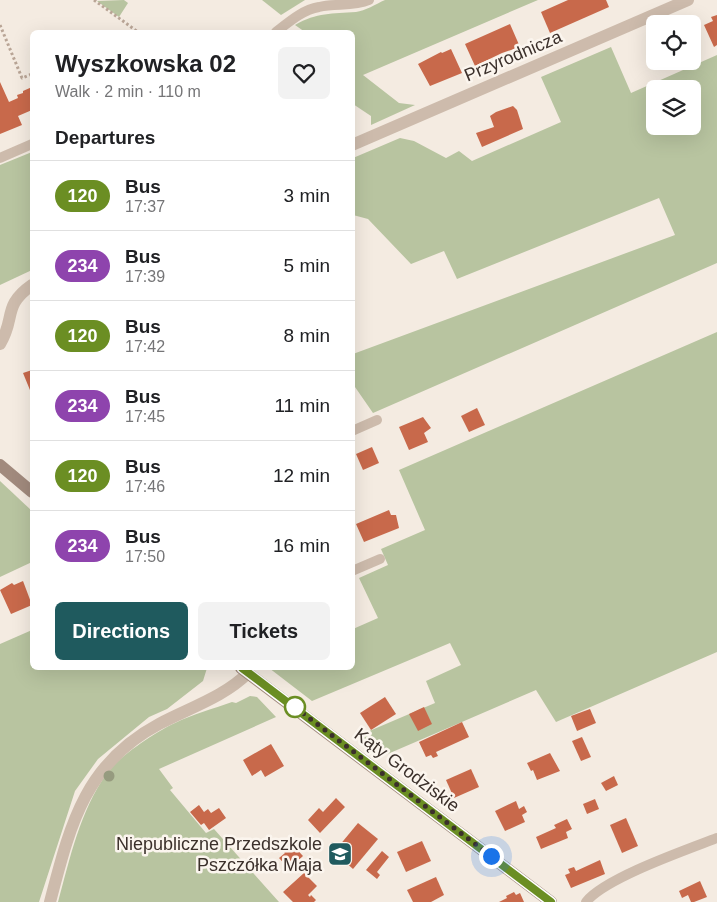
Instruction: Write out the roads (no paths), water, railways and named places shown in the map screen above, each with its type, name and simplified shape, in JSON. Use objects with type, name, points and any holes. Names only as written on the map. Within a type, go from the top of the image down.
[{"type":"street","name":"Przyrodnicza","points":[[355,144],[688,0]]},
{"type":"street","points":[[0,344],[4,338],[12,303],[30,286]]},
{"type":"street","points":[[0,465],[30,490]]},
{"type":"street","points":[[50,902],[73,820],[86,794],[109,762],[131,742],[157,725],[226,690],[244,670]]},
{"type":"street","name":"Kąty Grodziskie","points":[[244,670],[551,902]]},
{"type":"lane","points":[[279,30],[298,15],[314,8],[355,4],[369,0]]},
{"type":"lane","points":[[0,158],[30,145]]},
{"type":"lane","points":[[355,430],[377,420]]},
{"type":"lane","points":[[355,570],[380,559]]},
{"type":"lane","points":[[586,902],[593,894],[610,884],[650,865],[717,838]]},
{"type":"place","name":"Niepubliczne Przedszkole Pszczółka Maja","points":[[340,854]]}]
